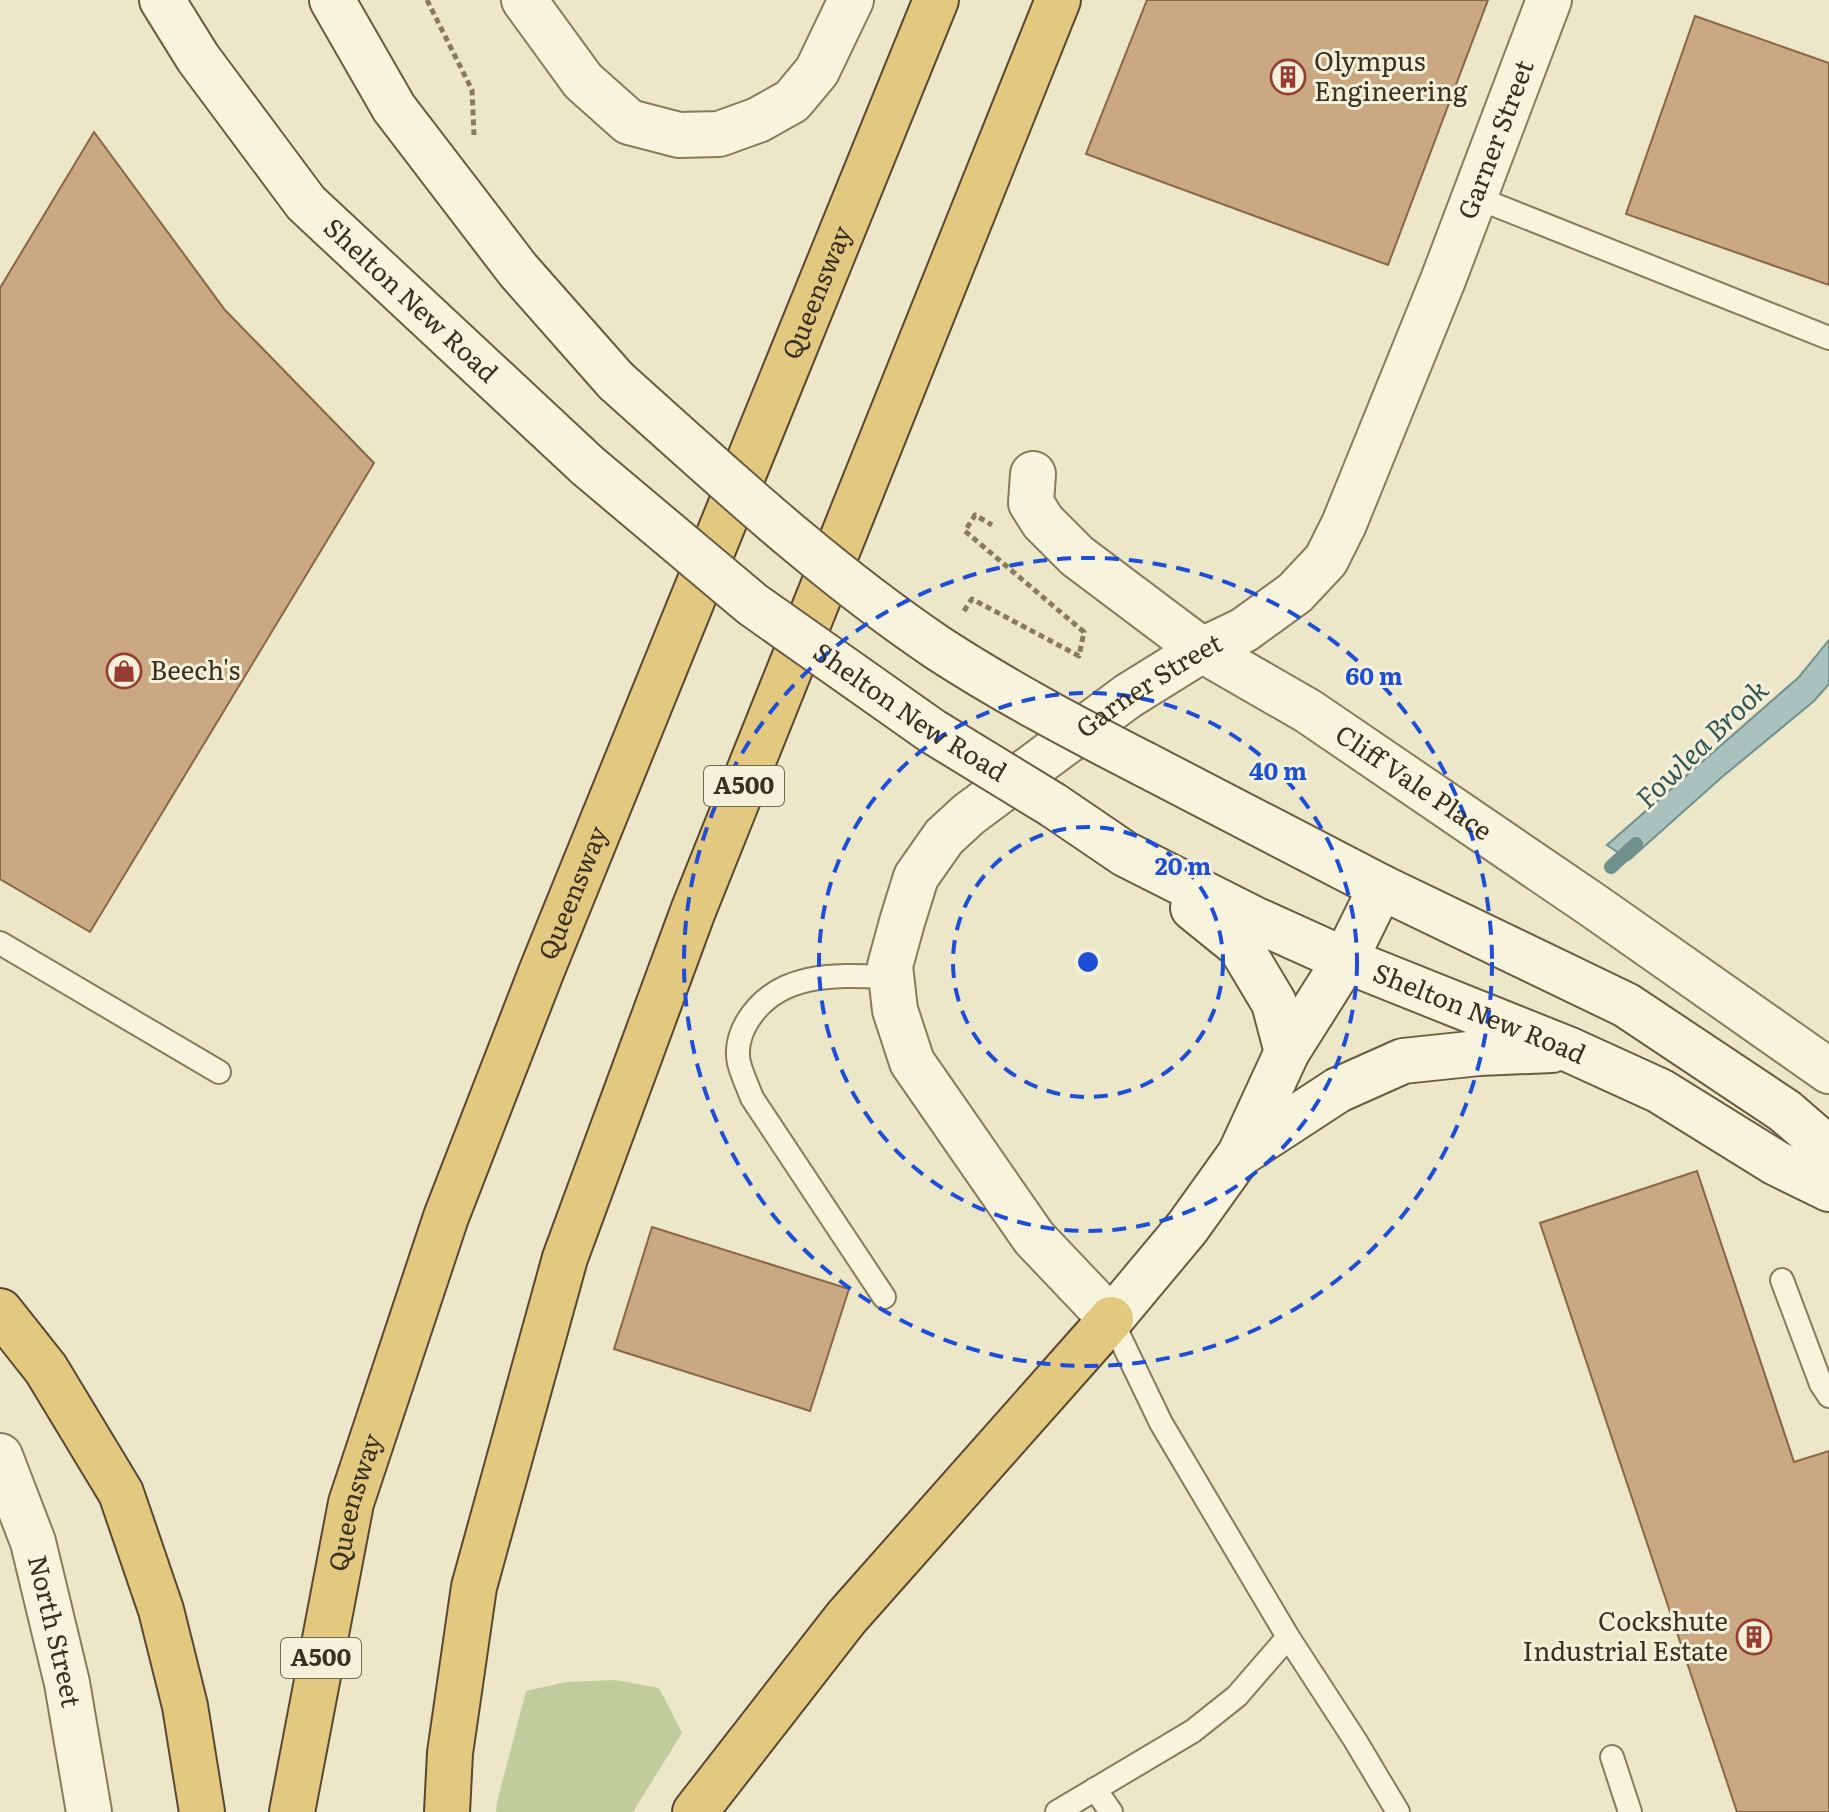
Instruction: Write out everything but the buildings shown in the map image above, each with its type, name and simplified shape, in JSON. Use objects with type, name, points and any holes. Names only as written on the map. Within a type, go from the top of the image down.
[{"type":"highway","name":"Queensway","points":[[292,1812],[351,1503],[446,1217],[542,970],[936,0]]},
{"type":"highway","name":"A500","points":[[447,1812],[450,1753],[474,1587],[565,1258],[693,911],[1058,0]]},
{"type":"highway","points":[[0,1311],[46,1369],[121,1493],[161,1610],[185,1706],[202,1812]]},
{"type":"highway","points":[[695,1812],[846,1618],[1111,1319]]},
{"type":"main road","name":"Shelton New Road","points":[[162,0],[198,58],[306,203],[588,466],[752,604],[932,731],[1053,805],[1125,854],[1252,918],[1345,960],[1570,1050],[1660,1091],[1776,1163],[1829,1189]]},
{"type":"main road","points":[[311,0],[518,270],[616,381],[790,537],[937,647],[1041,711],[1381,887],[1626,1005],[1785,1111],[1829,1149]]},
{"type":"main road","points":[[332,0],[394,108]]},
{"type":"main road","points":[[524,0],[583,81],[629,122],[679,135],[719,134],[758,120],[792,101],[817,71],[851,0]]},
{"type":"main road","name":"Garner Street","points":[[1111,1319],[1034,1238],[912,1062],[895,1010],[890,966],[916,877],[944,837],[969,814],[1128,696],[1202,650],[1244,630],[1295,593],[1326,560],[1350,509],[1475,197],[1549,0]]},
{"type":"main road","name":"Cliff Vale Place","points":[[1033,474],[1031,503],[1043,522],[1077,556],[1202,650],[1308,711],[1829,1071]]},
{"type":"main road","points":[[1125,854],[1240,946],[1274,1003],[1287,1052]]},
{"type":"main road","points":[[1111,1319],[1187,1228],[1240,1154],[1287,1052],[1345,960],[1381,887]]},
{"type":"main road","points":[[1240,1154],[1338,1090],[1403,1061],[1479,1053],[1570,1050]]},
{"type":"main road","name":"North Street","points":[[0,1456],[33,1542],[67,1683],[89,1812]]},
{"type":"lane","points":[[1475,197],[1829,338]]},
{"type":"lane","points":[[0,943],[219,1072]]},
{"type":"lane","points":[[884,1297],[752,1098],[738,1061],[739,1035],[754,1009],[781,988],[802,981],[844,975],[891,977]]},
{"type":"lane","points":[[1782,1280],[1821,1384],[1829,1396]]},
{"type":"lane","points":[[1111,1319],[1161,1423],[1288,1637],[1398,1812]]},
{"type":"lane","points":[[1057,1812],[1193,1731],[1237,1696],[1288,1637]]},
{"type":"lane","points":[[1612,1757],[1630,1812]]},
{"type":"lane","points":[[1095,1789],[1111,1812]]},
{"type":"path","points":[[427,0],[472,90],[474,137]]},
{"type":"path","points":[[937,647],[972,599],[1079,656],[1084,632],[965,531],[975,515],[1002,531]]},
{"type":"green space","points":[[616,1680],[659,1688],[682,1733],[633,1812],[496,1812],[526,1691],[566,1682]]},
{"type":"water","points":[[1829,640],[1829,684],[1814,701],[1629,860],[1607,845],[1799,677]]},
{"type":"waterway","name":"Fowlea Brook","points":[[1611,867],[1636,844]]},
{"type":"place","name":"Olympus Engineering","points":[[1288,77]]},
{"type":"place","name":"Beech's","points":[[124,671]]},
{"type":"place","name":"Cockshute Industrial Estate","points":[[1754,1637]]}]
